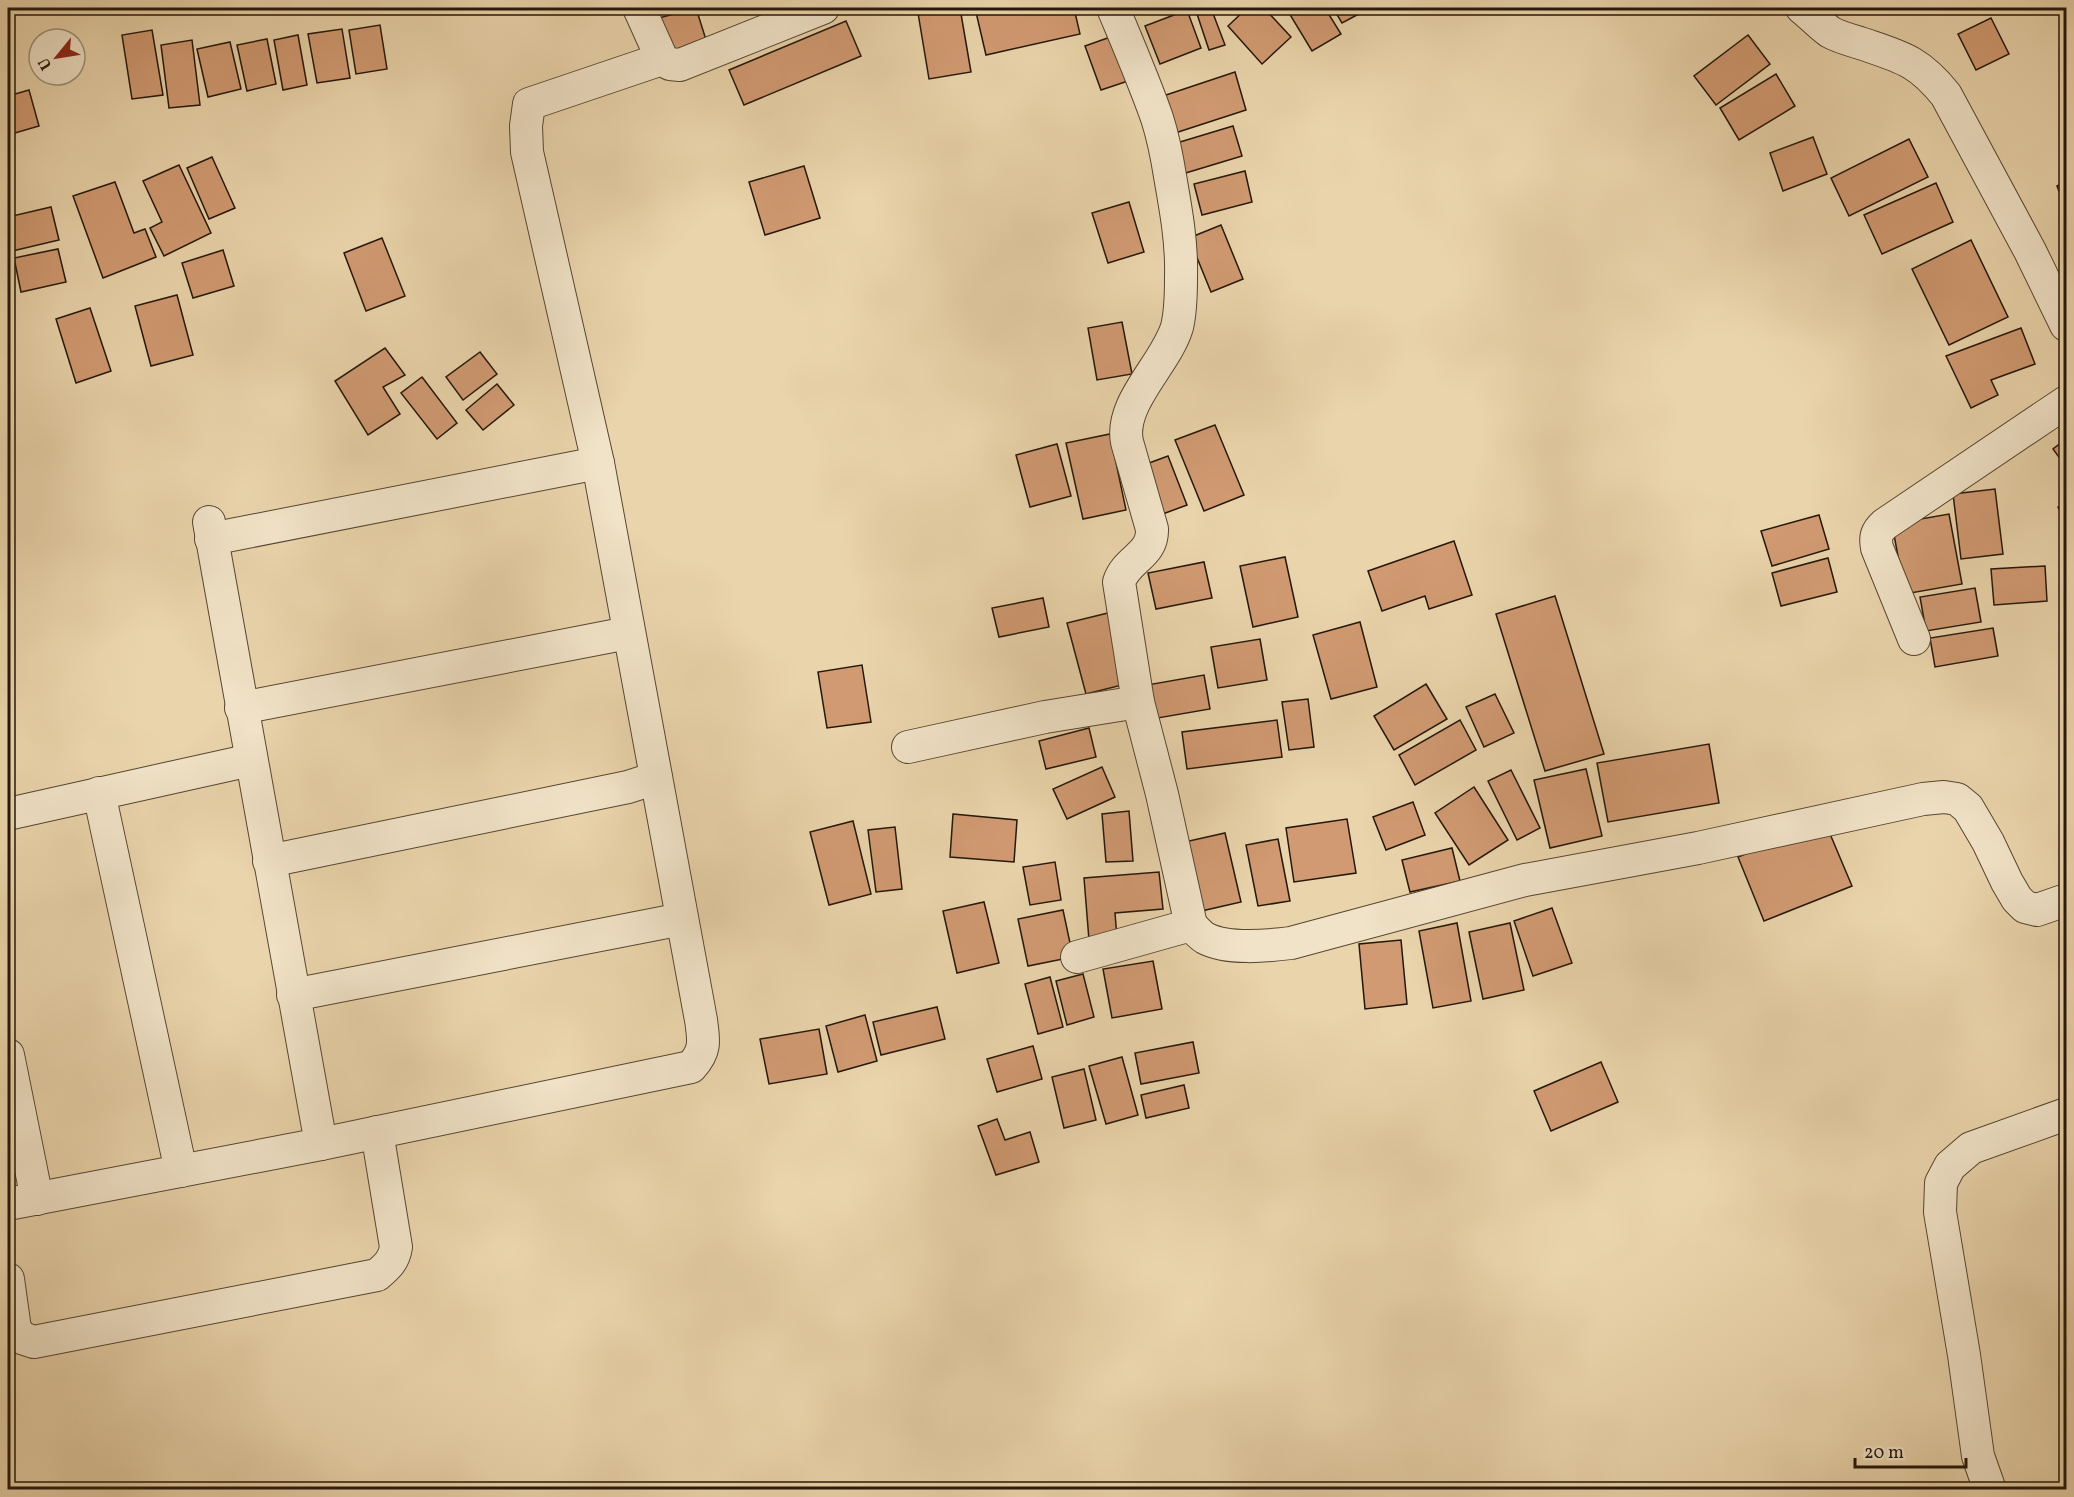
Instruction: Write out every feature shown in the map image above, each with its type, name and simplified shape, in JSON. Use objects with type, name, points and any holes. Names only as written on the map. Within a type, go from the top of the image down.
[{"type":"street","points":[[639,8],[662,59],[670,64],[680,65],[823,8]]},
{"type":"street","points":[[1113,8],[1158,120],[1178,220],[1181,262],[1177,327],[1130,410],[1125,432],[1152,529],[1151,543],[1149,548],[1128,567],[1119,582],[1138,702],[1162,794],[1191,925],[1205,938],[1230,944],[1260,946],[1291,943],[1525,880],[1698,848],[1923,799],[1944,797],[1957,799],[1968,808],[1988,842],[2007,882],[2017,899],[2025,907],[2037,910],[2067,900]]},
{"type":"street","points":[[1802,8],[1829,31],[1905,58],[1918,65],[1936,82],[1946,95],[2067,325]]},
{"type":"street","points":[[8,1055],[22,1202],[321,1144],[691,1067],[700,1057],[704,1041],[703,1033],[598,463],[527,152],[526,126],[529,104],[662,59]]},
{"type":"street","points":[[1914,639],[1879,554],[1875,537],[1877,531],[2067,402]]},
{"type":"street","points":[[321,1144],[210,531],[598,463]]},
{"type":"street","points":[[241,708],[628,633]]},
{"type":"street","points":[[908,747],[1045,717],[1138,702]]},
{"type":"street","points":[[8,814],[251,760]]},
{"type":"street","points":[[269,861],[628,787],[656,778]]},
{"type":"street","points":[[99,793],[181,1171]]},
{"type":"street","points":[[293,994],[682,919]]},
{"type":"street","points":[[1077,957],[1191,925]]},
{"type":"street","points":[[1990,1490],[1978,1456],[1940,1212],[1941,1183],[1950,1166],[1971,1148],[2067,1114]]},
{"type":"street","points":[[8,1279],[15,1329],[22,1338],[34,1342],[377,1275],[394,1257],[396,1247],[377,1132]]},
{"type":"building","points":[[696,8],[707,43],[671,55],[659,18]]},
{"type":"building","points":[[960,8],[971,72],[929,79],[918,13]]},
{"type":"building","points":[[975,8],[1074,8],[1080,34],[986,55]]},
{"type":"building","points":[[1195,8],[1211,8],[1225,45],[1209,50]]},
{"type":"building","points":[[1247,8],[1264,8],[1291,37],[1262,64],[1228,26]]},
{"type":"building","points":[[1286,8],[1325,8],[1341,34],[1312,51]]},
{"type":"building","points":[[1333,8],[1370,8],[1342,23]]},
{"type":"building","points":[[1187,10],[1201,48],[1160,64],[1145,26]]},
{"type":"building","points":[[1991,18],[2009,54],[1976,70],[1958,34]]},
{"type":"building","points":[[846,21],[861,56],[744,105],[729,70]]},
{"type":"building","points":[[380,25],[387,69],[356,74],[349,30]]},
{"type":"building","points":[[342,29],[350,78],[317,83],[308,34]]},
{"type":"building","points":[[152,30],[163,95],[132,99],[122,35]]},
{"type":"building","points":[[298,35],[307,85],[283,90],[274,40]]},
{"type":"building","points":[[1116,35],[1131,80],[1101,90],[1085,46]]},
{"type":"building","points":[[1748,35],[1770,64],[1716,105],[1694,76]]},
{"type":"building","points":[[267,39],[276,84],[247,91],[237,45]]},
{"type":"building","points":[[192,40],[200,105],[169,108],[161,45]]},
{"type":"building","points":[[230,42],[241,89],[208,97],[197,49]]},
{"type":"building","points":[[1235,72],[1246,110],[1172,134],[1160,97]]},
{"type":"building","points":[[1776,74],[1795,106],[1739,140],[1720,108]]},
{"type":"building","points":[[29,90],[39,126],[8,135],[8,96]]},
{"type":"building","points":[[1233,126],[1242,156],[1179,175],[1170,145]]},
{"type":"building","points":[[1813,137],[1827,174],[1783,191],[1770,153]]},
{"type":"building","points":[[1909,139],[1928,177],[1849,216],[1831,178]]},
{"type":"building","points":[[212,157],[235,208],[209,219],[187,168]]},
{"type":"building","points":[[179,165],[211,233],[164,256],[150,228],[162,222],[143,181]]},
{"type":"building","points":[[804,166],[820,218],[765,235],[749,182]]},
{"type":"building","points":[[1245,171],[1252,202],[1202,215],[1194,184]]},
{"type":"building","points":[[115,182],[134,233],[145,229],[156,257],[103,278],[73,196]]},
{"type":"building","points":[[2066,182],[2066,210],[2057,186]]},
{"type":"building","points":[[1936,183],[1953,222],[1882,254],[1864,215]]},
{"type":"building","points":[[1129,202],[1144,252],[1108,263],[1092,213]]},
{"type":"building","points":[[51,207],[59,240],[8,252],[8,217]]},
{"type":"building","points":[[1221,225],[1243,279],[1211,292],[1189,238]]},
{"type":"building","points":[[382,238],[405,296],[366,311],[344,253]]},
{"type":"building","points":[[1971,240],[2008,317],[1949,345],[1912,269]]},
{"type":"building","points":[[58,249],[66,282],[21,292],[14,258]]},
{"type":"building","points":[[223,250],[234,286],[193,298],[182,263]]},
{"type":"building","points":[[177,295],[193,355],[151,366],[135,306]]},
{"type":"building","points":[[90,308],[111,371],[76,383],[56,319]]},
{"type":"building","points":[[1122,322],[1132,374],[1097,380],[1088,328]]},
{"type":"building","points":[[2021,328],[2035,364],[1991,380],[1998,395],[1971,408],[1946,356]]},
{"type":"building","points":[[385,348],[405,375],[383,387],[400,414],[368,435],[335,381]]},
{"type":"building","points":[[480,352],[497,374],[463,400],[446,377]]},
{"type":"building","points":[[422,377],[457,423],[437,439],[401,393]]},
{"type":"building","points":[[497,384],[514,405],[483,430],[466,410]]},
{"type":"building","points":[[1215,425],[1244,495],[1204,511],[1175,440]]},
{"type":"building","points":[[1110,434],[1126,510],[1083,519],[1066,443]]},
{"type":"building","points":[[2066,439],[2066,467],[2053,449]]},
{"type":"building","points":[[1057,444],[1071,496],[1030,507],[1016,455]]},
{"type":"building","points":[[1168,456],[1187,505],[1160,515],[1141,466]]},
{"type":"building","points":[[1995,489],[2003,554],[1961,559],[1953,494]]},
{"type":"building","points":[[2066,503],[2066,524],[2058,507]]},
{"type":"building","points":[[1949,514],[1962,584],[1905,594],[1892,524]]},
{"type":"building","points":[[1819,515],[1829,549],[1772,566],[1761,531]]},
{"type":"building","points":[[1454,541],[1472,595],[1429,609],[1425,596],[1382,611],[1368,571]]},
{"type":"building","points":[[1285,557],[1298,617],[1253,627],[1240,566]]},
{"type":"building","points":[[1828,558],[1837,592],[1781,606],[1772,573]]},
{"type":"building","points":[[1204,562],[1212,598],[1156,609],[1148,573]]},
{"type":"building","points":[[2045,566],[2047,601],[1994,605],[1991,569]]},
{"type":"building","points":[[1975,588],[1981,622],[1926,631],[1920,597]]},
{"type":"building","points":[[1555,596],[1604,754],[1545,771],[1496,614]]},
{"type":"building","points":[[1043,598],[1049,627],[999,637],[992,608]]},
{"type":"building","points":[[1116,611],[1126,684],[1086,694],[1067,623]]},
{"type":"building","points":[[1360,622],[1377,687],[1331,699],[1313,635]]},
{"type":"building","points":[[1993,628],[1998,656],[1935,667],[1930,638]]},
{"type":"building","points":[[1260,639],[1267,680],[1218,688],[1211,647]]},
{"type":"building","points":[[862,665],[871,722],[827,728],[818,672]]},
{"type":"building","points":[[1204,675],[1210,709],[1152,719],[1147,685]]},
{"type":"building","points":[[1426,684],[1447,719],[1394,750],[1374,716]]},
{"type":"building","points":[[1495,694],[1514,733],[1484,747],[1466,707]]},
{"type":"building","points":[[1308,699],[1314,747],[1289,750],[1282,702]]},
{"type":"building","points":[[1277,720],[1282,757],[1187,769],[1182,732]]},
{"type":"building","points":[[1460,720],[1476,750],[1415,785],[1399,755]]},
{"type":"building","points":[[1089,728],[1096,757],[1046,769],[1039,741]]},
{"type":"building","points":[[1709,744],[1719,803],[1608,822],[1597,763]]},
{"type":"building","points":[[1102,767],[1115,797],[1067,819],[1053,789]]},
{"type":"building","points":[[1586,769],[1602,836],[1550,848],[1534,780]]},
{"type":"building","points":[[1511,770],[1540,828],[1517,840],[1488,781]]},
{"type":"building","points":[[1474,787],[1508,840],[1469,865],[1435,813]]},
{"type":"building","points":[[1413,802],[1425,835],[1386,850],[1373,817]]},
{"type":"building","points":[[1129,811],[1133,861],[1106,862],[1102,814]]},
{"type":"building","points":[[953,814],[1017,820],[1014,862],[950,857]]},
{"type":"building","points":[[1347,819],[1356,873],[1294,882],[1286,828]]},
{"type":"building","points":[[853,821],[871,894],[829,905],[810,832]]},
{"type":"building","points":[[1825,822],[1852,886],[1764,921],[1738,857]]},
{"type":"building","points":[[895,827],[902,889],[876,892],[868,830]]},
{"type":"building","points":[[1225,833],[1241,902],[1197,912],[1180,843]]},
{"type":"building","points":[[1278,839],[1290,901],[1258,906],[1246,845]]},
{"type":"building","points":[[1452,848],[1460,881],[1410,892],[1402,860]]},
{"type":"building","points":[[1055,862],[1061,900],[1030,905],[1023,867]]},
{"type":"building","points":[[1159,872],[1163,909],[1115,913],[1117,938],[1089,940],[1084,878]]},
{"type":"building","points":[[984,902],[999,963],[957,973],[943,911]]},
{"type":"building","points":[[1552,908],[1572,963],[1533,976],[1514,921]]},
{"type":"building","points":[[1063,910],[1073,957],[1028,966],[1018,919]]},
{"type":"building","points":[[1457,923],[1471,1001],[1433,1008],[1419,931]]},
{"type":"building","points":[[1510,923],[1524,990],[1483,999],[1469,932]]},
{"type":"building","points":[[1401,940],[1407,1004],[1365,1009],[1359,944]]},
{"type":"building","points":[[1153,961],[1162,1009],[1112,1018],[1103,969]]},
{"type":"building","points":[[1083,974],[1094,1017],[1067,1025],[1056,981]]},
{"type":"building","points":[[1050,977],[1063,1027],[1038,1034],[1025,984]]},
{"type":"building","points":[[937,1007],[945,1039],[881,1055],[873,1022]]},
{"type":"building","points":[[865,1015],[877,1061],[838,1072],[826,1026]]},
{"type":"building","points":[[819,1029],[827,1074],[769,1084],[760,1039]]},
{"type":"building","points":[[1193,1042],[1199,1073],[1141,1084],[1135,1053]]},
{"type":"building","points":[[1033,1046],[1042,1079],[997,1092],[987,1059]]},
{"type":"building","points":[[1122,1057],[1138,1115],[1106,1124],[1089,1066]]},
{"type":"building","points":[[1601,1062],[1618,1102],[1551,1131],[1534,1091]]},
{"type":"building","points":[[1084,1069],[1096,1120],[1064,1128],[1052,1077]]},
{"type":"building","points":[[1184,1085],[1189,1108],[1146,1118],[1141,1095]]},
{"type":"building","points":[[997,1119],[1005,1140],[1030,1132],[1039,1162],[996,1175],[978,1126]]}]
